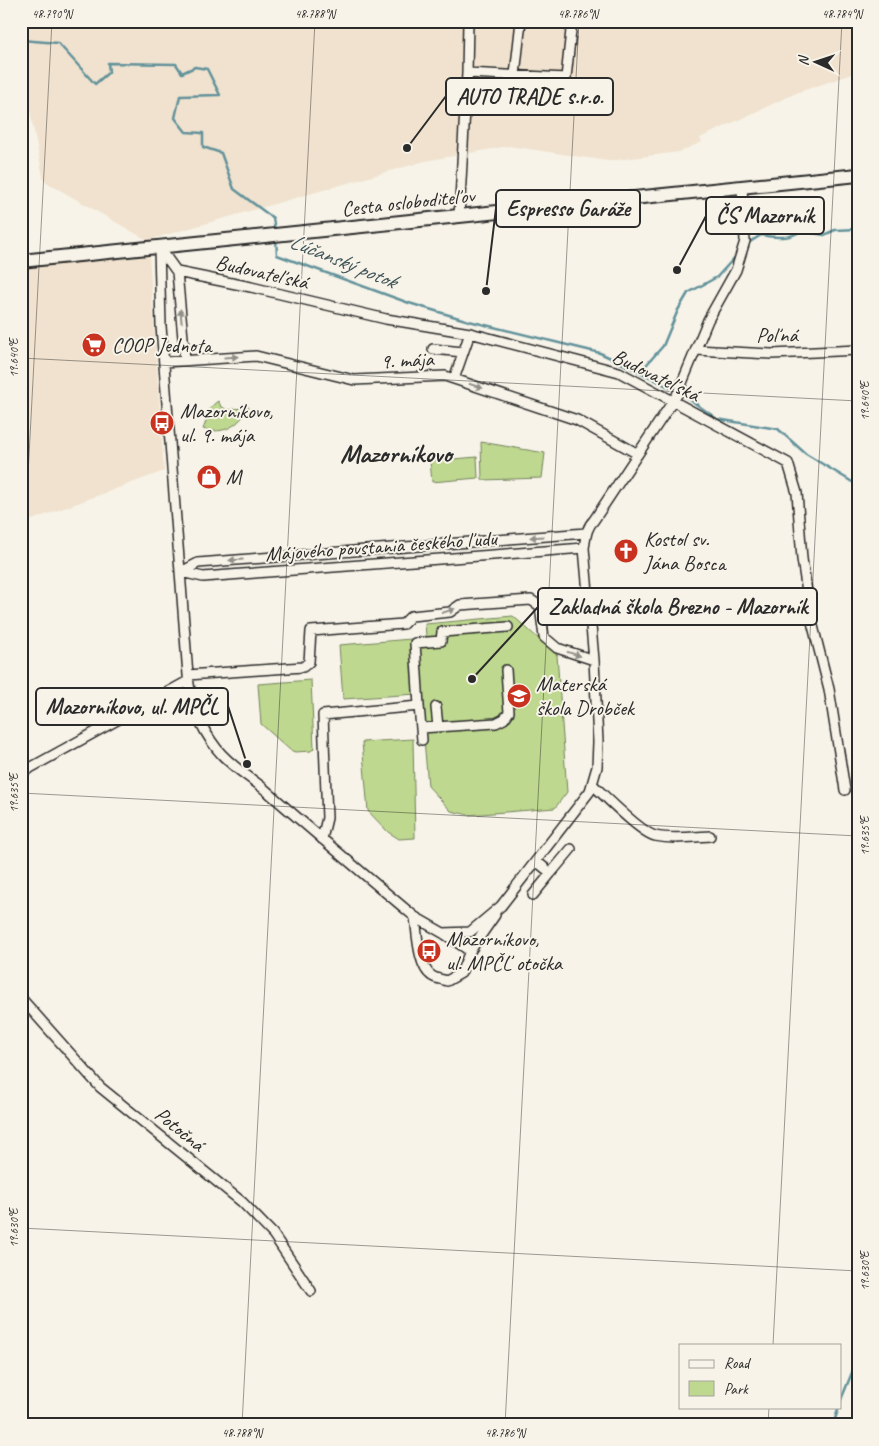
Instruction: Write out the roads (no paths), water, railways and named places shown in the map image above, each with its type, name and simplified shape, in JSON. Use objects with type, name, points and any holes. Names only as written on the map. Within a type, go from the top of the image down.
[{"type":"main road","name":"Cesta osloboditeľov","points":[[21,261],[858,175]]},
{"type":"street","points":[[459,216],[468,21]]},
{"type":"street","points":[[515,75],[521,21]]},
{"type":"street","points":[[467,73],[566,78],[572,21]]},
{"type":"street","points":[[415,917],[418,946],[424,966],[431,976],[447,981],[460,973],[470,951],[501,906],[590,791],[597,767],[598,742],[594,660],[584,548],[586,533],[675,398],[708,320],[736,270],[745,241],[742,187]]},
{"type":"street","points":[[159,247],[177,272],[185,360]]},
{"type":"street","points":[[159,247],[161,326],[188,678],[196,713],[206,734],[227,760],[258,783],[415,917],[470,951]]},
{"type":"street","name":"Budovateľská","points":[[177,272],[251,287],[386,319],[470,333],[619,372],[675,398],[788,463],[797,493],[802,559],[811,618],[829,689],[845,790]]},
{"type":"street","points":[[454,379],[470,333]]},
{"type":"street","points":[[432,350],[463,352]]},
{"type":"street","name":"Poľná","points":[[696,350],[772,354],[858,350]]},
{"type":"street","name":"9. mája","points":[[165,362],[256,356],[354,380],[445,376],[578,420],[638,454]]},
{"type":"street","points":[[180,572],[198,563],[586,533]]},
{"type":"street","name":"Májového povstania českého ľudu","points":[[180,572],[203,577],[584,548]]},
{"type":"street","points":[[21,773],[188,678],[303,667],[309,662],[311,631],[403,624],[410,616],[450,612],[460,605],[530,600],[540,606],[544,637],[557,648],[594,660]]},
{"type":"street","points":[[422,740],[415,643],[441,641],[442,632],[508,627]]},
{"type":"street","points":[[422,728],[496,723],[504,720],[509,712],[506,670]]},
{"type":"street","points":[[322,839],[327,818],[322,715],[419,706]]},
{"type":"street","points":[[436,707],[438,727]]},
{"type":"street","points":[[592,784],[631,819],[653,835],[669,838],[710,836]]},
{"type":"street","points":[[533,894],[571,849]]},
{"type":"street","points":[[536,861],[551,873]]},
{"type":"street","points":[[443,933],[470,932],[501,906]]},
{"type":"street","name":"Potočná","points":[[21,998],[100,1087],[242,1202],[273,1234],[311,1291]]},
{"type":"waterway","name":"Lúčanský potok","points":[[21,40],[58,43],[95,84],[109,72],[108,63],[176,64],[182,73],[195,67],[207,69],[220,95],[180,96],[175,118],[186,132],[203,133],[203,147],[221,153],[234,189],[273,218],[275,230]]},
{"type":"waterway","points":[[750,242],[761,235],[787,237],[801,231],[824,235],[835,230],[858,229]]},
{"type":"waterway","name":"Lúčanský potok","points":[[276,238],[277,255],[409,303],[469,321],[600,353],[676,391]]},
{"type":"waterway","points":[[640,372],[663,346],[678,310],[688,293],[717,277],[736,256]]},
{"type":"waterway","name":"Lúčanský potok","points":[[681,393],[717,419],[778,429],[806,454],[854,483],[858,481]]},
{"type":"waterway","name":"Lúčanský potok","points":[[842,1397],[858,1358]]},
{"type":"waterway","name":"Lúčanský potok","points":[[833,1425],[839,1408]]},
{"type":"place","name":"AUTO TRADE s.r.o.","points":[[407,148]]},
{"type":"place","name":"ČS Mazorník","points":[[677,270]]},
{"type":"place","name":"Espresso Garáže","points":[[486,291]]},
{"type":"place","name":"COOP Jednota","points":[[94,345]]},
{"type":"place","name":"Mazorníkovo, ul. 9. mája","points":[[162,423]]},
{"type":"place","name":"M","points":[[209,477]]},
{"type":"place","name":"Kostol sv. Jána Bosca","points":[[626,551]]},
{"type":"place","name":"Zakladná škola Brezno - Mazorník","points":[[472,679]]},
{"type":"place","name":"Materská škola Drobček","points":[[519,696]]},
{"type":"place","name":"Mazorníkovo, ul. MPČL","points":[[247,764]]},
{"type":"place","name":"Mazorníkovo, ul. MPČĽ otočka","points":[[429,951]]},
{"type":"district","name":"Mazorníkovo","points":[[396,453]]}]
